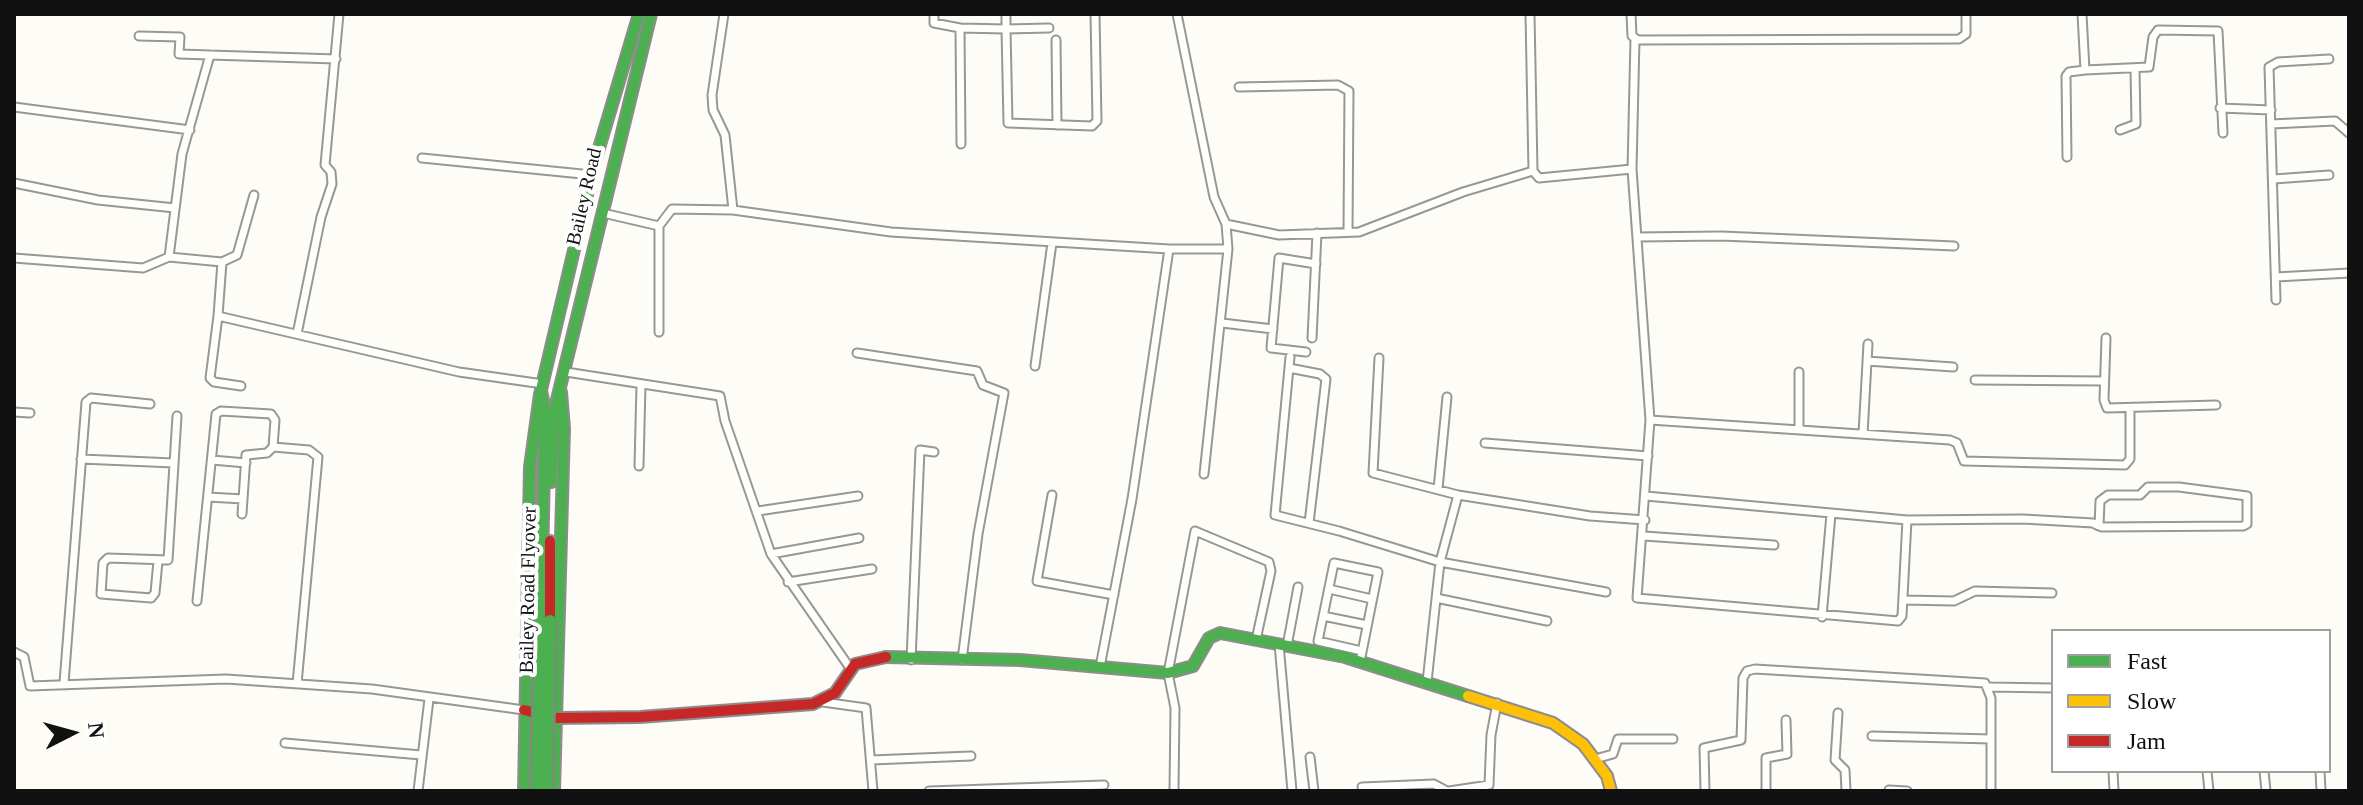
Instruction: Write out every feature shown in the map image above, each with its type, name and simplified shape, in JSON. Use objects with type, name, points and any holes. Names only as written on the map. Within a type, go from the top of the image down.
[{"type":"main road","points":[[524,791],[530,467],[542,387],[592,175],[639,14]]},
{"type":"main road","name":"Bailey Road","points":[[561,390],[651,14]]},
{"type":"main road","name":"Bailey Road Flyover","points":[[542,387],[545,411],[546,791]]},
{"type":"main road","points":[[554,791],[564,428],[561,390]]},
{"type":"main road","name":"Bailey Road Flyover","points":[[537,791],[553,427],[561,390]]},
{"type":"main road","points":[[524,710],[555,718],[640,717],[823,702],[835,693],[850,668],[884,657],[1168,673],[1193,666],[1203,654],[1209,638],[1216,633],[1361,656],[1427,682],[1553,723],[1583,744],[1607,776],[1611,791]]},
{"type":"street","points":[[297,334],[321,217],[332,184],[331,172],[325,165],[339,14]]},
{"type":"street","points":[[724,14],[712,95],[716,119],[725,135],[733,210]]},
{"type":"street","points":[[934,14],[934,23],[960,28],[1049,28]]},
{"type":"street","points":[[1006,14],[1008,123],[1057,125],[1096,124],[1095,14]]},
{"type":"street","points":[[1177,14],[1214,197],[1226,224],[1228,249],[1204,474]]},
{"type":"street","points":[[1530,14],[1533,171],[1539,178],[1632,169]]},
{"type":"street","points":[[1631,14],[1635,39],[1632,169],[1650,420],[1644,536],[1635,593],[1637,598],[1822,617],[1898,621],[1902,618],[1907,520]]},
{"type":"street","points":[[1635,39],[1954,39],[1966,34],[1966,14]]},
{"type":"street","points":[[2082,14],[2085,70]]},
{"type":"street","points":[[960,28],[961,144]]},
{"type":"street","points":[[2067,157],[2066,76],[2069,72],[2085,70],[2151,66],[2156,31],[2216,30],[2220,36],[2223,133]]},
{"type":"street","points":[[139,36],[180,37],[179,54],[336,59]]},
{"type":"street","points":[[1056,40],[1057,125]]},
{"type":"street","points":[[169,257],[182,154],[210,55]]},
{"type":"street","points":[[2276,300],[2270,65],[2329,59]]},
{"type":"street","points":[[2120,130],[2136,124],[2135,69]]},
{"type":"street","points":[[1239,87],[1338,85],[1349,91],[1348,232]]},
{"type":"street","points":[[14,107],[190,130]]},
{"type":"street","points":[[2220,108],[2271,110]]},
{"type":"street","points":[[2271,124],[2335,121],[2349,133]]},
{"type":"street","points":[[422,158],[592,175]]},
{"type":"street","points":[[1226,224],[1279,235],[1359,232],[1463,192],[1533,171]]},
{"type":"street","points":[[2274,179],[2329,175]]},
{"type":"street","points":[[14,183],[98,200],[175,208]]},
{"type":"street","points":[[14,258],[143,268],[169,257],[222,262],[237,255],[254,195]]},
{"type":"street","points":[[659,332],[659,226],[672,209],[733,210],[891,232],[1169,249],[1228,249]]},
{"type":"street","points":[[602,213],[659,226]]},
{"type":"street","points":[[1312,338],[1317,233]]},
{"type":"street","points":[[1637,237],[1722,236],[1954,246]]},
{"type":"street","points":[[1035,366],[1052,243]]},
{"type":"street","points":[[1100,667],[1169,249]]},
{"type":"street","points":[[1306,352],[1271,348],[1279,258],[1316,264]]},
{"type":"street","points":[[222,262],[210,378],[214,382],[241,386]]},
{"type":"street","points":[[2276,277],[2349,273]]},
{"type":"street","points":[[218,316],[459,372],[542,387]]},
{"type":"street","points":[[1222,323],[1273,329]]},
{"type":"street","points":[[2106,338],[2105,406],[2130,409],[2216,405]]},
{"type":"street","points":[[1863,434],[1868,344]]},
{"type":"street","points":[[857,353],[977,371],[983,385],[1004,393],[978,534],[962,660]]},
{"type":"street","points":[[1290,357],[1275,515],[1440,562],[1606,592]]},
{"type":"street","points":[[1379,358],[1373,473],[1458,495],[1590,516],[1645,520]]},
{"type":"street","points":[[1867,361],[1953,367]]},
{"type":"street","points":[[1289,368],[1320,374],[1326,379],[1309,523]]},
{"type":"street","points":[[566,372],[720,396],[725,421],[771,554],[850,668]]},
{"type":"street","points":[[1799,372],[1799,430]]},
{"type":"street","points":[[1975,380],[2104,381]]},
{"type":"street","points":[[639,466],[641,385]]},
{"type":"street","points":[[1438,489],[1447,397]]},
{"type":"street","points":[[64,683],[87,399],[150,404]]},
{"type":"street","points":[[1650,420],[1954,440],[1964,461],[2125,465],[2130,459],[2130,409]]},
{"type":"street","points":[[197,601],[216,414],[221,411],[272,415],[273,447],[267,453],[249,453],[242,514]]},
{"type":"street","points":[[14,412],[30,413]]},
{"type":"street","points":[[158,561],[155,593],[151,598],[101,594],[105,560],[168,560],[177,416]]},
{"type":"street","points":[[1485,443],[1648,456]]},
{"type":"street","points":[[273,447],[309,450],[318,457],[297,684]]},
{"type":"street","points":[[911,660],[920,450],[934,452]]},
{"type":"street","points":[[81,459],[174,463]]},
{"type":"street","points":[[212,460],[246,463]]},
{"type":"street","points":[[1646,496],[1907,520],[2023,519],[2099,526],[2243,526],[2247,524],[2247,496],[2179,487],[2148,487],[2140,495],[2108,495],[2100,501],[2099,526]]},
{"type":"street","points":[[1052,495],[1037,581],[1114,595]]},
{"type":"street","points":[[1427,682],[1440,562],[1458,495]]},
{"type":"street","points":[[758,511],[858,496]]},
{"type":"street","points":[[208,497],[243,499]]},
{"type":"street","points":[[1822,617],[1831,514]]},
{"type":"street","points":[[1174,791],[1175,708],[1168,673],[1195,531],[1269,562],[1271,571],[1256,640]]},
{"type":"street","points":[[1644,536],[1774,545]]},
{"type":"street","points":[[771,554],[859,538]]},
{"type":"street","points":[[1334,563],[1378,572],[1361,656],[1318,641],[1329,589],[1334,563]]},
{"type":"street","points":[[788,582],[872,569]]},
{"type":"street","points":[[1292,791],[1283,645],[1298,587]]},
{"type":"street","points":[[1329,589],[1372,599]]},
{"type":"street","points":[[1903,600],[1954,601],[1975,591],[2052,593]]},
{"type":"street","points":[[1436,598],[1547,621]]},
{"type":"street","points":[[1323,616],[1367,625]]},
{"type":"street","points":[[14,652],[24,657],[28,685],[226,679],[372,689],[524,710]]},
{"type":"street","points":[[1705,791],[1705,746],[1741,740],[1743,678],[1750,669],[1973,680],[1989,687],[2051,688]]},
{"type":"street","points":[[1989,687],[1991,791]]},
{"type":"street","points":[[418,791],[429,699]]},
{"type":"street","points":[[823,702],[866,708],[873,791]]},
{"type":"street","points":[[1362,787],[1434,784],[1448,791],[1489,785],[1491,735],[1497,703]]},
{"type":"street","points":[[1838,713],[1835,760],[1845,770],[1846,791]]},
{"type":"street","points":[[1766,791],[1766,758],[1787,754],[1786,720]]},
{"type":"street","points":[[1872,736],[1991,739]]},
{"type":"street","points":[[1595,759],[1612,756],[1618,739],[1673,739]]},
{"type":"street","points":[[285,743],[421,755]]},
{"type":"street","points":[[871,760],[971,756]]},
{"type":"street","points":[[1310,757],[1314,791]]},
{"type":"street","points":[[929,791],[1104,785]]},
{"type":"street","points":[[1889,790],[1907,791]]},
{"type":"traffic: fast","points":[[541,622],[545,411],[541,390],[594,165],[639,14]]},
{"type":"traffic: fast","points":[[551,482],[554,412],[651,14]]},
{"type":"traffic: fast","points":[[554,791],[564,428],[561,392]]},
{"type":"traffic: fast","points":[[524,791],[530,467],[540,394]]},
{"type":"traffic: fast","points":[[546,791],[550,621]]},
{"type":"traffic: fast","points":[[537,791],[541,622]]},
{"type":"traffic: fast","points":[[886,657],[1020,660],[1168,673],[1193,666],[1209,638],[1220,633],[1345,657],[1468,696]]},
{"type":"traffic: slow","points":[[1468,696],[1553,723],[1583,744],[1607,776],[1611,791]]},
{"type":"traffic: jam","points":[[550,541],[550,621]]},
{"type":"traffic: jam","points":[[524,710],[555,718],[640,717],[813,704],[835,693],[855,664],[886,657]]}]
